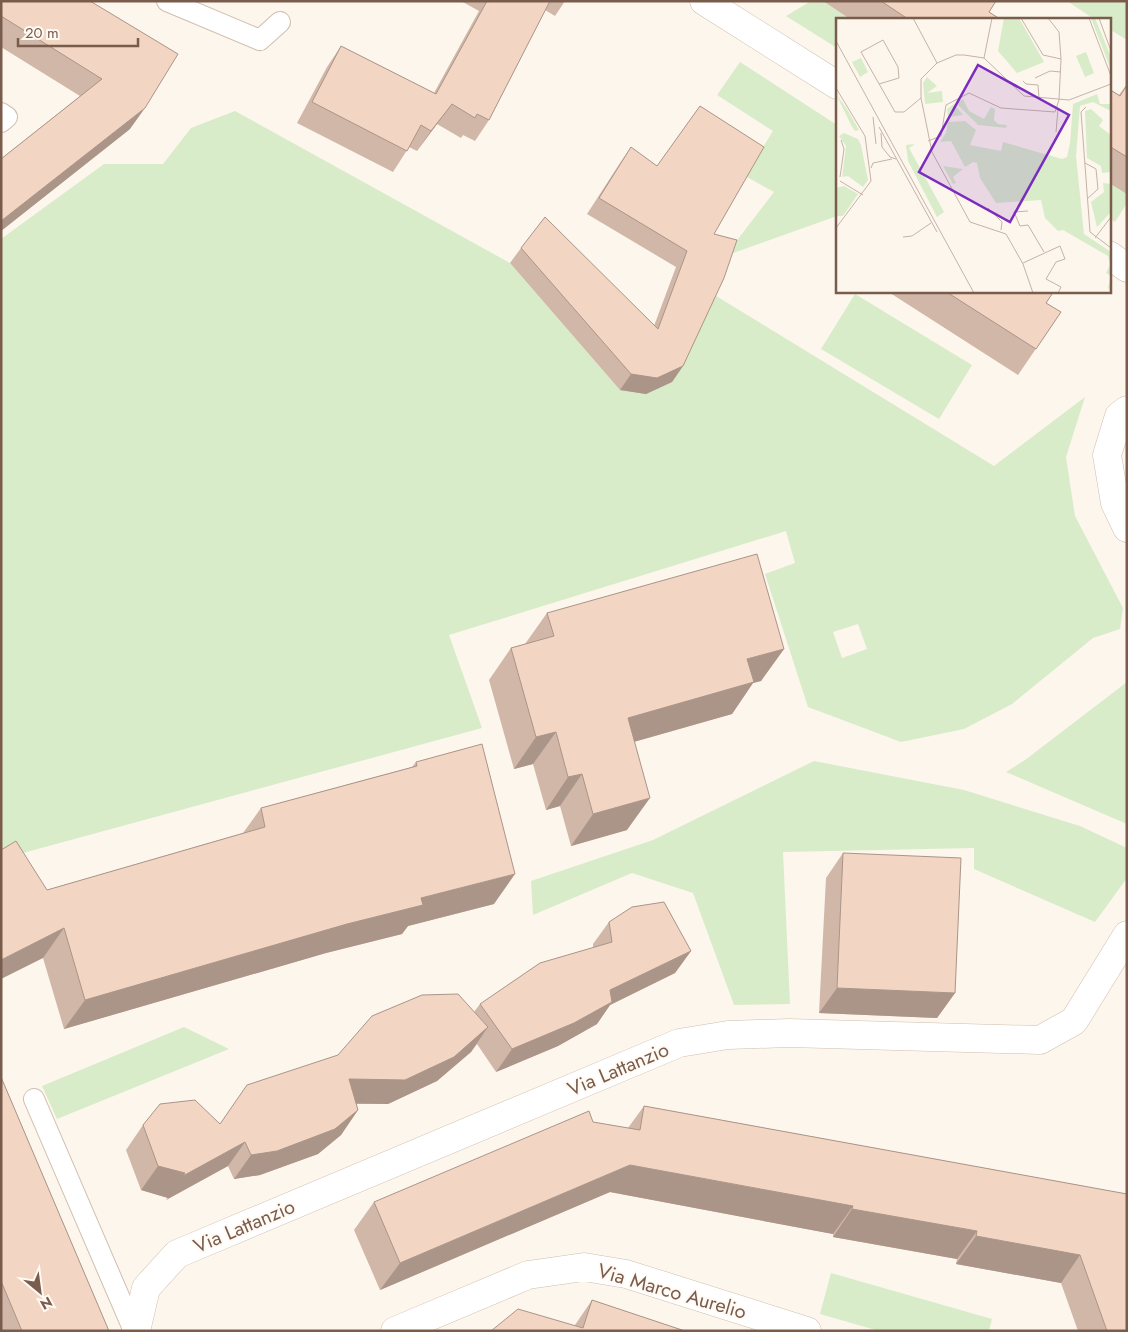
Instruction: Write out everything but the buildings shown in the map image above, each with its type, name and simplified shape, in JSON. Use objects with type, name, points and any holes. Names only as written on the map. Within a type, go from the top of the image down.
[{"type":"street","points":[[704,1],[836,83]]},
{"type":"street","points":[[1110,256],[1127,268]]},
{"type":"street","points":[[1127,410],[1119,416],[1107,455],[1114,503],[1127,528]]},
{"type":"street","name":"Via Lattanzio","points":[[135,1331],[146,1288],[177,1254],[679,1043],[728,1035],[789,1033],[1040,1040],[1074,1021],[1127,935]]},
{"type":"street","name":"Via Marco Aurelio","points":[[395,1331],[528,1275],[584,1267],[626,1274],[807,1331]]},
{"type":"lane","points":[[167,1],[260,40],[280,22]]},
{"type":"lane","points":[[1,113],[7,118],[1,122]]},
{"type":"lane","points":[[34,1099],[135,1331]]},
{"type":"green space","points":[[811,1],[823,1],[848,18],[836,18],[836,47],[786,16]]},
{"type":"green space","points":[[1067,1],[1127,1],[1127,40],[1110,30],[1110,18],[1092,18]]},
{"type":"green space","points":[[740,62],[836,124],[836,216],[725,256],[774,192],[745,176],[773,131],[717,95]]},
{"type":"green space","points":[[235,111],[510,263],[620,390],[713,294],[994,466],[1085,397],[1066,457],[1075,516],[1123,608],[1120,629],[1093,638],[1012,704],[964,729],[901,742],[808,707],[765,574],[795,563],[786,531],[449,635],[482,728],[1,859],[1,239],[104,164],[163,164],[191,128]],"holes":[[[858,624],[867,649],[842,658],[833,632]]]},
{"type":"green space","points":[[1110,184],[1127,193],[1127,203],[1115,222],[1110,219]]},
{"type":"green space","points":[[855,294],[972,365],[939,419],[821,349]]},
{"type":"green space","points":[[1127,682],[1127,824],[1006,772],[1025,760]]},
{"type":"green space","points":[[814,761],[964,790],[1080,826],[1127,848],[1127,878],[1095,922],[974,869],[974,848],[783,852],[790,1004],[734,1005],[693,893],[632,873],[533,915],[531,881],[653,840]]},
{"type":"green space","points":[[184,1027],[229,1049],[57,1119],[42,1086]]},
{"type":"green space","points":[[831,1273],[992,1319],[989,1331],[879,1331],[820,1314]]}]
